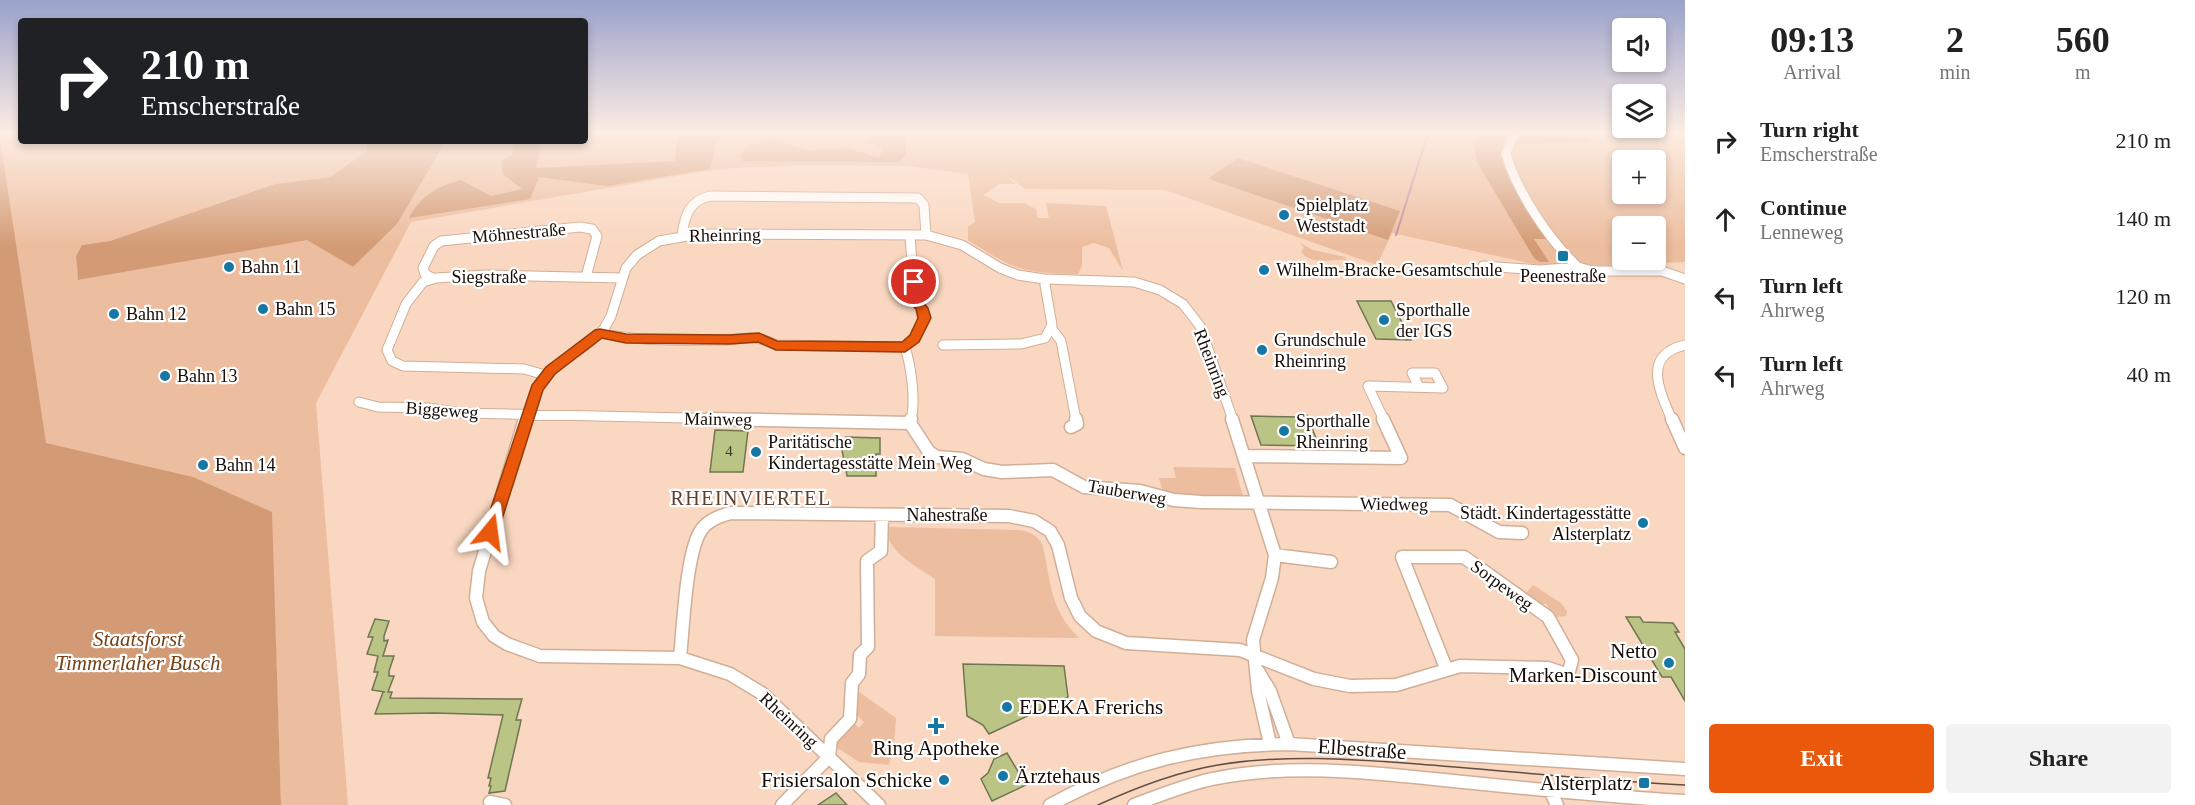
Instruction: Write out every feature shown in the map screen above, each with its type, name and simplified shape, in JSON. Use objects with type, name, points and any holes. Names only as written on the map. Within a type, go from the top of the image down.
[{"type":"street","points":[[1512,171],[1541,220],[1578,267]]},
{"type":"street","points":[[682,236],[685,215],[691,205],[710,196],[918,198],[924,205],[926,235]]},
{"type":"street","name":"Möhnestraße","points":[[432,278],[425,274],[423,268],[434,246],[441,241],[580,227],[592,229],[597,236],[586,278]]},
{"type":"street","name":"Rheinring","points":[[879,805],[763,694],[749,684],[713,667],[680,658],[540,656],[507,644],[494,636],[483,622],[476,598],[477,580],[537,389],[545,375],[600,333],[611,316],[621,278],[630,263],[642,251],[659,242],[682,236],[926,235],[962,245],[1008,272],[1044,279],[1134,282],[1160,290],[1181,302],[1200,326],[1245,456],[1275,555],[1272,578],[1256,626],[1254,654],[1258,691],[1270,744]]},
{"type":"street","points":[[600,333],[626,339],[729,340],[759,337],[776,345],[905,347],[915,338],[925,318],[922,308],[915,302],[910,236]]},
{"type":"street","points":[[1483,266],[1540,270],[1578,267],[1593,271],[1662,271],[1685,279]]},
{"type":"street","name":"Siegstraße","points":[[545,375],[524,369],[411,367],[392,361],[388,356],[388,347],[411,294],[423,282],[432,278],[460,276],[621,278]]},
{"type":"street","points":[[1044,279],[1052,329],[1061,341],[1077,424],[1071,427]]},
{"type":"street","points":[[943,345],[958,342],[1027,343],[1045,338],[1052,329]]},
{"type":"street","points":[[1685,345],[1667,352],[1660,357],[1657,364],[1658,381],[1685,448]]},
{"type":"street","points":[[905,347],[912,368],[911,395],[914,408],[910,423]]},
{"type":"street","points":[[1245,456],[1401,458],[1368,386],[1419,387]]},
{"type":"street","name":"Biggeweg","points":[[359,402],[377,409],[409,407],[450,410],[460,413],[527,415]]},
{"type":"street","name":"Mainweg","points":[[527,415],[910,423]]},
{"type":"street","name":"Tauberweg","points":[[910,423],[929,452],[936,457],[962,459],[984,469],[1019,473],[1053,470],[1084,487],[1140,491],[1174,500],[1260,502]]},
{"type":"street","name":"Wiedweg","points":[[1260,502],[1450,505],[1499,532],[1522,532]]},
{"type":"street","name":"Nahestraße","points":[[680,658],[695,541],[707,524],[719,516],[731,513],[1009,516],[1033,519],[1045,525],[1054,534],[1060,547],[1066,584],[1074,608],[1088,625],[1121,642],[1232,648],[1254,654],[1332,684],[1406,684],[1446,668],[1460,666],[1548,668],[1568,675]]},
{"type":"street","points":[[782,805],[829,757],[831,739],[850,719],[852,683],[859,674],[861,655],[868,647],[867,561],[881,550],[882,515]]},
{"type":"street","points":[[1275,555],[1331,562]]},
{"type":"street","name":"Sorpeweg","points":[[1446,668],[1402,557],[1464,557],[1473,563],[1548,617],[1572,660],[1568,675]]},
{"type":"street","name":"Rheinring","points":[[1257,670],[1270,691],[1289,744]]},
{"type":"street","name":"Elbestraße","points":[[1050,805],[1111,774],[1149,760],[1212,747],[1289,744],[1685,769]]},
{"type":"street","name":"Elbestraße","points":[[1134,805],[1179,787],[1225,776],[1288,770],[1352,771],[1685,801]]},
{"type":"street","points":[[1550,790],[1557,805]]},
{"type":"street","points":[[490,802],[505,805]]},
{"type":"green space","points":[[0,171],[339,171],[330,177],[275,184],[110,241],[82,245],[76,256],[78,280],[307,239],[353,267],[397,224],[429,171],[713,171],[411,222],[316,403],[348,805],[281,805],[274,593],[0,721]]},
{"type":"green space","name":"Staatsforst Timmerlaher Busch","points":[[0,171],[5,171],[46,443],[193,477],[272,512],[281,805],[0,805]]},
{"type":"green space","points":[[339,171],[429,171],[397,224],[353,267],[307,240],[78,280],[76,256],[82,245],[110,241],[275,184],[330,177]]},
{"type":"green space","points":[[502,171],[701,171],[607,186],[539,177],[530,199],[409,218],[413,210],[430,193],[461,180],[491,196],[522,189],[503,174]]},
{"type":"green space","points":[[941,171],[1612,171],[1612,204],[1666,204],[1666,171],[1685,171],[1685,262],[1666,263],[1666,216],[1612,216],[1612,265],[1533,264],[1392,233],[1377,265],[1165,190],[1025,189],[1005,174],[1015,184],[999,184],[984,195],[999,203],[1024,203],[1036,209],[1038,218],[1049,218],[1046,203],[1106,206],[1123,271],[1109,248],[1094,243],[1082,247],[1082,266],[1078,274],[1031,271],[1020,268],[997,258],[968,240],[968,227],[975,222],[968,174]]},
{"type":"green space","points":[[1219,171],[1276,171],[1400,211],[1388,240],[1212,180],[1210,177]]},
{"type":"green space","points":[[1482,171],[1506,171],[1514,189],[1552,239],[1534,239],[1549,262],[1540,262],[1534,258]]},
{"type":"green space","name":"Spielplatz Weststadt","points":[[1300,243],[1313,250],[1345,257],[1347,260],[1317,261],[1306,257],[1301,252],[1304,248]]},
{"type":"green space","points":[[1173,467],[1235,468],[1243,497],[1196,499],[1163,492],[1159,478],[1176,478]]},
{"type":"green space","points":[[888,527],[1020,530],[1034,535],[1043,546],[1050,584],[1057,606],[1062,617],[1079,638],[935,636],[935,579],[896,550],[888,535]]},
{"type":"green space","points":[[1533,585],[1561,603],[1567,611],[1566,616],[1555,617],[1546,604],[1539,604],[1525,594]]},
{"type":"green space","points":[[855,689],[896,718],[894,744],[889,765],[859,762],[830,743],[851,720],[859,728],[864,722],[855,713]]},
{"type":"building","name":"Sporthalle der IGS","points":[[1357,301],[1391,301],[1411,340],[1376,339]]},
{"type":"building","name":"Sporthalle Rheinring","points":[[1299,415],[1307,415],[1319,446],[1261,445],[1251,416],[1300,417]]},
{"type":"building","name":"Paritätische Kindertagesstätte Mein Weg","points":[[715,430],[748,431],[743,472],[710,472]]},
{"type":"building","points":[[846,437],[880,438],[880,454],[876,454],[876,476],[847,476],[842,450],[842,440],[846,440]]},
{"type":"building","name":"Netto Marken-Discount","points":[[1626,617],[1640,617],[1643,622],[1673,623],[1679,632],[1675,632],[1685,649],[1685,701],[1671,677],[1662,677]]},
{"type":"building","points":[[375,619],[389,621],[384,636],[384,641],[388,640],[383,656],[394,656],[389,671],[389,676],[394,676],[388,692],[392,692],[390,698],[522,699],[516,720],[521,720],[505,791],[489,793],[491,778],[488,778],[503,715],[375,714],[383,692],[385,692],[372,690],[378,672],[374,672],[378,656],[367,654],[373,637],[368,637]]},
{"type":"building","name":"EDEKA Frerichs","points":[[963,664],[1064,666],[1068,697],[989,734],[983,725],[967,716]]},
{"type":"building","name":"Ärztehaus","points":[[1007,753],[1026,785],[992,801],[981,779],[988,773],[994,759]]},
{"type":"building","points":[[836,793],[847,805],[818,805]]},
{"type":"waterway","points":[[1396,235],[1416,171]]},
{"type":"tram line","points":[[1098,805],[1157,781],[1202,768],[1243,762],[1293,759],[1393,762],[1685,785]]},
{"type":"place","name":"Spielplatz Weststadt","points":[[1284,215]]},
{"type":"place","name":"Peenestraße","points":[[1563,256]]},
{"type":"place","name":"Bahn 11","points":[[229,267]]},
{"type":"place","name":"Wilhelm-Bracke-Gesamtschule","points":[[1264,270]]},
{"type":"place","name":"Bahn 15","points":[[263,309]]},
{"type":"place","name":"Bahn 12","points":[[114,314]]},
{"type":"place","name":"Sporthalle der IGS","points":[[1384,320]]},
{"type":"place","name":"Grundschule Rheinring","points":[[1262,350]]},
{"type":"place","name":"Bahn 13","points":[[165,376]]},
{"type":"place","name":"Sporthalle Rheinring","points":[[1284,431]]},
{"type":"place","name":"Paritätische Kindertagesstätte Mein Weg","points":[[756,452]]},
{"type":"place","name":"Bahn 14","points":[[203,465]]},
{"type":"place","name":"Städt. Kindertagesstätte Alsterplatz","points":[[1643,523]]},
{"type":"place","name":"Netto Marken-Discount","points":[[1669,663]]},
{"type":"place","name":"EDEKA Frerichs","points":[[1007,707]]},
{"type":"place","name":"Ring Apotheke","points":[[936,726]]},
{"type":"place","name":"Ärztehaus","points":[[1003,776]]},
{"type":"place","name":"Frisiersalon Schicke","points":[[944,780]]},
{"type":"place","name":"Alsterplatz","points":[[1644,783]]},
{"type":"district","name":"RHEINVIERTEL","points":[[751,498]]},
{"type":"route","points":[[490,532],[537,389],[550,370],[600,333],[626,339],[729,340],[759,337],[776,345],[905,347],[915,338],[925,318],[922,308],[915,302],[914,282]]}]
